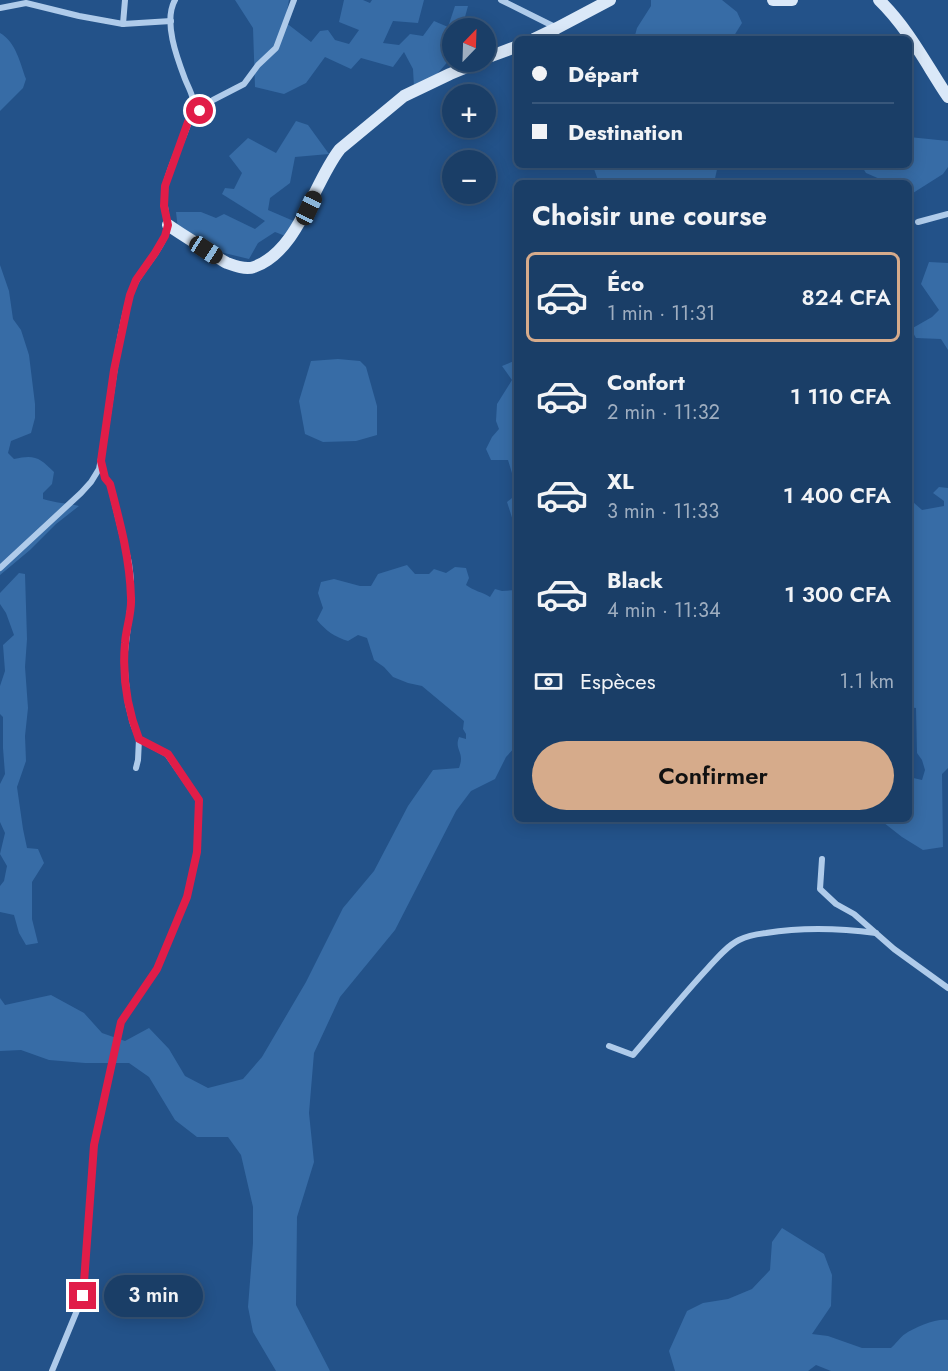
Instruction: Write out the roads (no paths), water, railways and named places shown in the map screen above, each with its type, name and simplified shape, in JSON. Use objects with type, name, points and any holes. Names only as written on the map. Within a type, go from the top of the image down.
[{"type":"street","points":[[123,24],[125,0]]},
{"type":"street","points":[[0,567],[81,493],[97,474],[101,461],[114,370],[130,295],[136,280],[161,243],[168,225],[164,206],[165,186],[193,109],[192,93],[174,47],[171,6],[175,0]]},
{"type":"street","points":[[188,122],[213,100],[244,84],[258,65],[276,48],[294,0]]},
{"type":"street","points":[[501,0],[557,28]]},
{"type":"street","points":[[540,36],[610,0]]},
{"type":"street","points":[[773,0],[792,0]]},
{"type":"street","points":[[879,0],[909,36]]},
{"type":"street","points":[[0,8],[26,3],[123,24],[171,21]]},
{"type":"street","points":[[912,41],[948,97]]},
{"type":"street","points":[[496,54],[514,48]]},
{"type":"street","points":[[168,225],[225,262],[253,268],[268,259],[292,234],[309,208],[330,163],[340,149],[404,96],[455,72]]},
{"type":"street","points":[[918,222],[948,214]]},
{"type":"street","points":[[101,461],[105,478],[110,484],[129,563],[131,602],[124,660],[128,704],[139,739],[140,748],[136,768]]},
{"type":"street","points":[[52,1371],[83,1296],[94,1145],[121,1022],[157,969],[187,897],[197,852],[199,800],[168,754],[139,739]]},
{"type":"street","points":[[822,859],[820,889],[836,904],[854,914],[894,949],[948,988]]},
{"type":"street","points":[[609,1046],[633,1055],[686,992],[728,947],[739,940],[778,931],[816,928],[876,933]]}]
